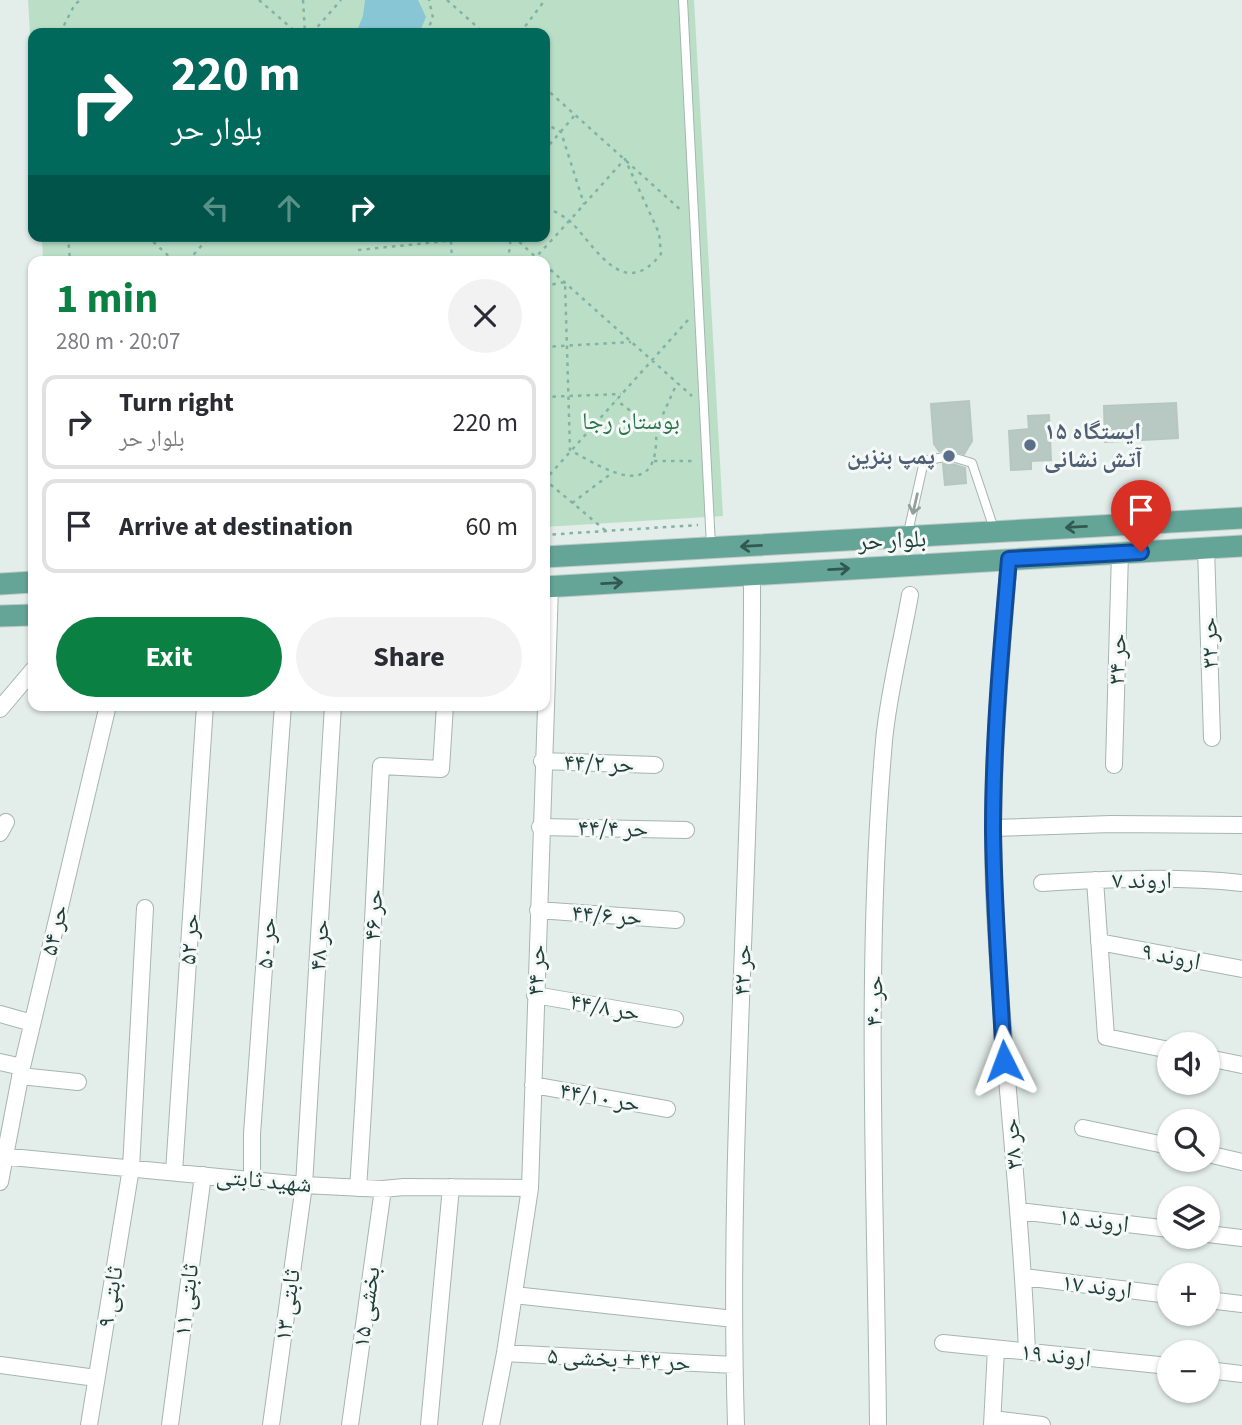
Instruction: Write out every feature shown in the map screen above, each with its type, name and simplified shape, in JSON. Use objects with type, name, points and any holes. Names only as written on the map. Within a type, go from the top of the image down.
[{"type":"main road","name":"بلوار حر","points":[[550,556],[1242,518]]},
{"type":"main road","name":"بلوار حر","points":[[550,587],[1242,546]]},
{"type":"main road","points":[[0,584],[28,582]]},
{"type":"main road","points":[[0,616],[28,615]]},
{"type":"street","name":"حر ۳۲","points":[[1206,548],[1212,738]]},
{"type":"street","name":"حر ۳۴","points":[[1114,765],[1120,553]]},
{"type":"street","name":"حر ۳۸","points":[[1009,559],[999,679],[993,828],[994,886],[1004,1061],[1019,1211],[1027,1352]]},
{"type":"street","name":"حر ۴۲","points":[[736,1425],[734,1319],[743,917],[752,695],[752,575]]},
{"type":"street","name":"حر ۴۰","points":[[878,1417],[873,1068],[876,881],[884,738],[910,595]]},
{"type":"street","points":[[0,709],[28,676]]},
{"type":"street","name":"حر ۵۴","points":[[0,1182],[21,1071],[107,711]]},
{"type":"street","name":"حر ۵۲","points":[[174,1172],[205,711]]},
{"type":"street","name":"حر ۵۰","points":[[252,1180],[252,1134],[283,711]]},
{"type":"street","name":"حر ۴۸","points":[[304,1185],[333,711]]},
{"type":"street","name":"حر ۴۶","points":[[358,1188],[369,1033],[381,766],[441,769],[445,711]]},
{"type":"street","name":"حر ۴۴","points":[[491,1425],[505,1353],[530,1188],[543,711]]},
{"type":"street","name":"حر ۴۴/۲","points":[[542,761],[655,765]]},
{"type":"street","points":[[993,828],[1111,824],[1242,825]]},
{"type":"street","name":"حر ۴۴/۴","points":[[540,827],[686,830]]},
{"type":"street","points":[[1095,880],[1106,1037],[1157,1048]]},
{"type":"street","name":"اروند ۷","points":[[1042,883],[1095,880],[1210,880],[1242,883]]},
{"type":"street","name":"ثابتی ۹","points":[[89,1425],[131,1168],[145,908]]},
{"type":"street","name":"حر ۴۴/۶","points":[[538,910],[676,920]]},
{"type":"street","name":"اروند ۹","points":[[1099,942],[1242,969]]},
{"type":"street","name":"حر ۴۴/۸","points":[[535,995],[676,1019]]},
{"type":"street","points":[[0,1014],[32,1023]]},
{"type":"street","points":[[1220,1060],[1242,1065]]},
{"type":"street","points":[[0,1062],[21,1071],[78,1083]]},
{"type":"street","name":"حر ۴۴/۱۰","points":[[533,1085],[667,1109]]},
{"type":"street","points":[[1083,1128],[1157,1143]]},
{"type":"street","name":"شهید ثابتی","points":[[3,1156],[304,1185],[383,1189],[530,1188]]},
{"type":"street","points":[[1220,1157],[1242,1162]]},
{"type":"street","name":"ثابتی ۱۱","points":[[170,1425],[203,1175]]},
{"type":"street","name":"ثابتی ۱۳","points":[[271,1425],[304,1185]]},
{"type":"street","points":[[429,1425],[451,1187]]},
{"type":"street","name":"بخشی ۱۵","points":[[349,1425],[383,1189]]},
{"type":"street","name":"اروند ۱۵","points":[[1019,1211],[1157,1228]]},
{"type":"street","points":[[1220,1235],[1242,1238]]},
{"type":"street","name":"اروند ۱۷","points":[[1024,1277],[1157,1294]]},
{"type":"street","points":[[514,1295],[734,1319]]},
{"type":"street","points":[[1220,1301],[1242,1304]]},
{"type":"street","name":"اروند ۱۹","points":[[943,1343],[1157,1365]]},
{"type":"street","points":[[996,1349],[993,1422],[1042,1425]]},
{"type":"street","name":"حر ۴۲ + بخشی ۵","points":[[505,1353],[734,1365]]},
{"type":"street","points":[[0,1364],[96,1378]]},
{"type":"street","points":[[1220,1371],[1242,1374]]},
{"type":"lane","points":[[683,0],[711,548]]},
{"type":"lane","points":[[907,537],[924,461],[949,456],[972,463],[995,532]]},
{"type":"path","points":[[63,28],[75,4],[81,0]]},
{"type":"path","points":[[259,0],[291,28]]},
{"type":"path","points":[[303,0],[305,28]]},
{"type":"path","points":[[316,28],[341,0]]},
{"type":"path","points":[[428,28],[433,18],[429,0]]},
{"type":"path","points":[[447,0],[478,28]]},
{"type":"path","points":[[524,28],[545,0]]},
{"type":"path","points":[[550,92],[694,221]]},
{"type":"path","points":[[550,144],[575,115]]},
{"type":"path","points":[[550,126],[561,132],[584,205]]},
{"type":"path","points":[[538,256],[625,159]]},
{"type":"path","points":[[550,209],[570,220],[610,268],[631,273],[652,265],[661,254],[659,233],[625,159]]},
{"type":"path","points":[[153,242],[169,256]]},
{"type":"path","points":[[192,256],[205,242]]},
{"type":"path","points":[[358,250],[441,242]]},
{"type":"path","points":[[518,242],[532,256]]},
{"type":"path","points":[[550,269],[702,405]]},
{"type":"path","points":[[550,285],[565,282]]},
{"type":"path","points":[[565,282],[570,450]]},
{"type":"path","points":[[550,474],[698,310]]},
{"type":"path","points":[[550,346],[631,342]]},
{"type":"path","points":[[570,450],[612,473],[632,477],[648,471],[657,448],[656,430],[677,383]]},
{"type":"path","points":[[550,397],[621,394]]},
{"type":"path","points":[[616,400],[656,430]]},
{"type":"path","points":[[654,461],[705,461]]},
{"type":"path","points":[[572,503],[612,473]]},
{"type":"path","points":[[550,484],[606,531]]},
{"type":"path","points":[[550,535],[710,524]]},
{"type":"green space","name":"بوستان رجا","points":[[28,0],[694,0],[723,516],[550,527],[550,256],[43,256],[42,242],[550,242],[550,28],[30,28]]},
{"type":"water","points":[[365,0],[418,0],[426,17],[421,28],[358,28]]},
{"type":"building","points":[[969,401],[972,441],[964,454],[950,450],[939,451],[934,444],[931,404]]},
{"type":"building","points":[[1176,403],[1178,438],[1105,442],[1104,406]]},
{"type":"building","name":"ایستگاه ۱۵ آتش نشانی","points":[[1049,415],[1051,460],[1031,461],[1031,469],[1011,470],[1009,431],[1029,429],[1028,416]]},
{"type":"building","points":[[943,464],[965,468],[966,483],[945,485]]},
{"type":"place","name":"ایستگاه ۱۵ آتش نشانی","points":[[1030,445]]},
{"type":"place","name":"پمپ بنزین","points":[[949,456]]},
{"type":"route","points":[[1004,1061],[993,828],[999,679],[1009,559],[1141,552]]}]
